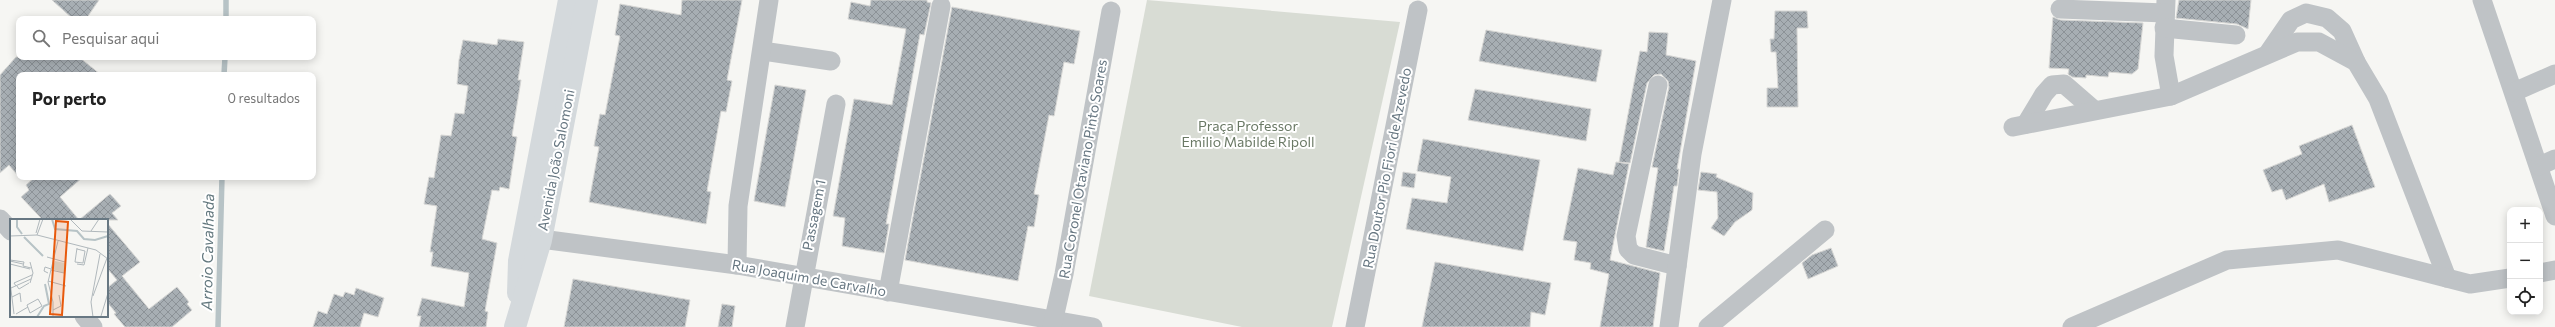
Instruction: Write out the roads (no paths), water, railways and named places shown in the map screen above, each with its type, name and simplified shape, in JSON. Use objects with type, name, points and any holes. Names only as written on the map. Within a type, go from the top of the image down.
[{"type":"main road","name":"Avenida João Salomoni","points":[[516,322],[532,238],[569,0]]},
{"type":"main road","name":"Avenida João Salomoni","points":[[532,238],[587,0]]},
{"type":"street","points":[[737,265],[738,206],[770,0]]},
{"type":"street","points":[[1669,327],[1692,154],[1722,0]]},
{"type":"street","points":[[2482,0],[2514,92],[2547,163],[2555,216]]},
{"type":"street","points":[[888,292],[941,6]]},
{"type":"street","points":[[2060,9],[2165,14],[2236,35]]},
{"type":"street","name":"Rua Doutor Pio Fiori de Azevedo","points":[[1355,327],[1418,10]]},
{"type":"street","name":"Rua Coronel Otaviano Pinto Soares","points":[[1053,323],[1064,274],[1111,11]]},
{"type":"street","points":[[2269,52],[2291,20],[2306,13],[2327,18],[2342,31],[2356,62],[2378,99],[2447,278]]},
{"type":"street","points":[[2165,14],[2164,56],[2171,96]]},
{"type":"street","points":[[2094,110],[2064,84],[2052,85],[2020,126],[2094,110],[2171,96],[2269,52],[2297,42],[2319,42],[2356,62]]},
{"type":"street","points":[[762,50],[830,61]]},
{"type":"street","points":[[2514,92],[2555,74]]},
{"type":"street","points":[[1658,85],[1626,236],[1628,249],[1634,255],[1677,266]]},
{"type":"street","name":"Passagem 1","points":[[794,327],[802,278],[836,104]]},
{"type":"street","points":[[0,219],[10,230]]},
{"type":"street","points":[[1708,327],[1825,230]]},
{"type":"street","name":"Rua Joaquim de Carvalho","points":[[532,238],[737,265],[1053,323],[1093,327]]},
{"type":"street","points":[[2072,327],[2227,260],[2338,250],[2470,284],[2507,278]]},
{"type":"street","points":[[2543,272],[2555,270]]},
{"type":"street","points":[[85,317],[93,327]]},
{"type":"waterway","name":"Arroio Cavalhada","points":[[226,0],[226,16]]},
{"type":"waterway","name":"Arroio Cavalhada","points":[[224,72],[225,60]]},
{"type":"waterway","name":"Arroio Cavalhada","points":[[218,327],[222,180]]},
{"type":"park label","name":"Praça Professor Emilio Mabilde Ripoll","points":[[1248,134]]}]
